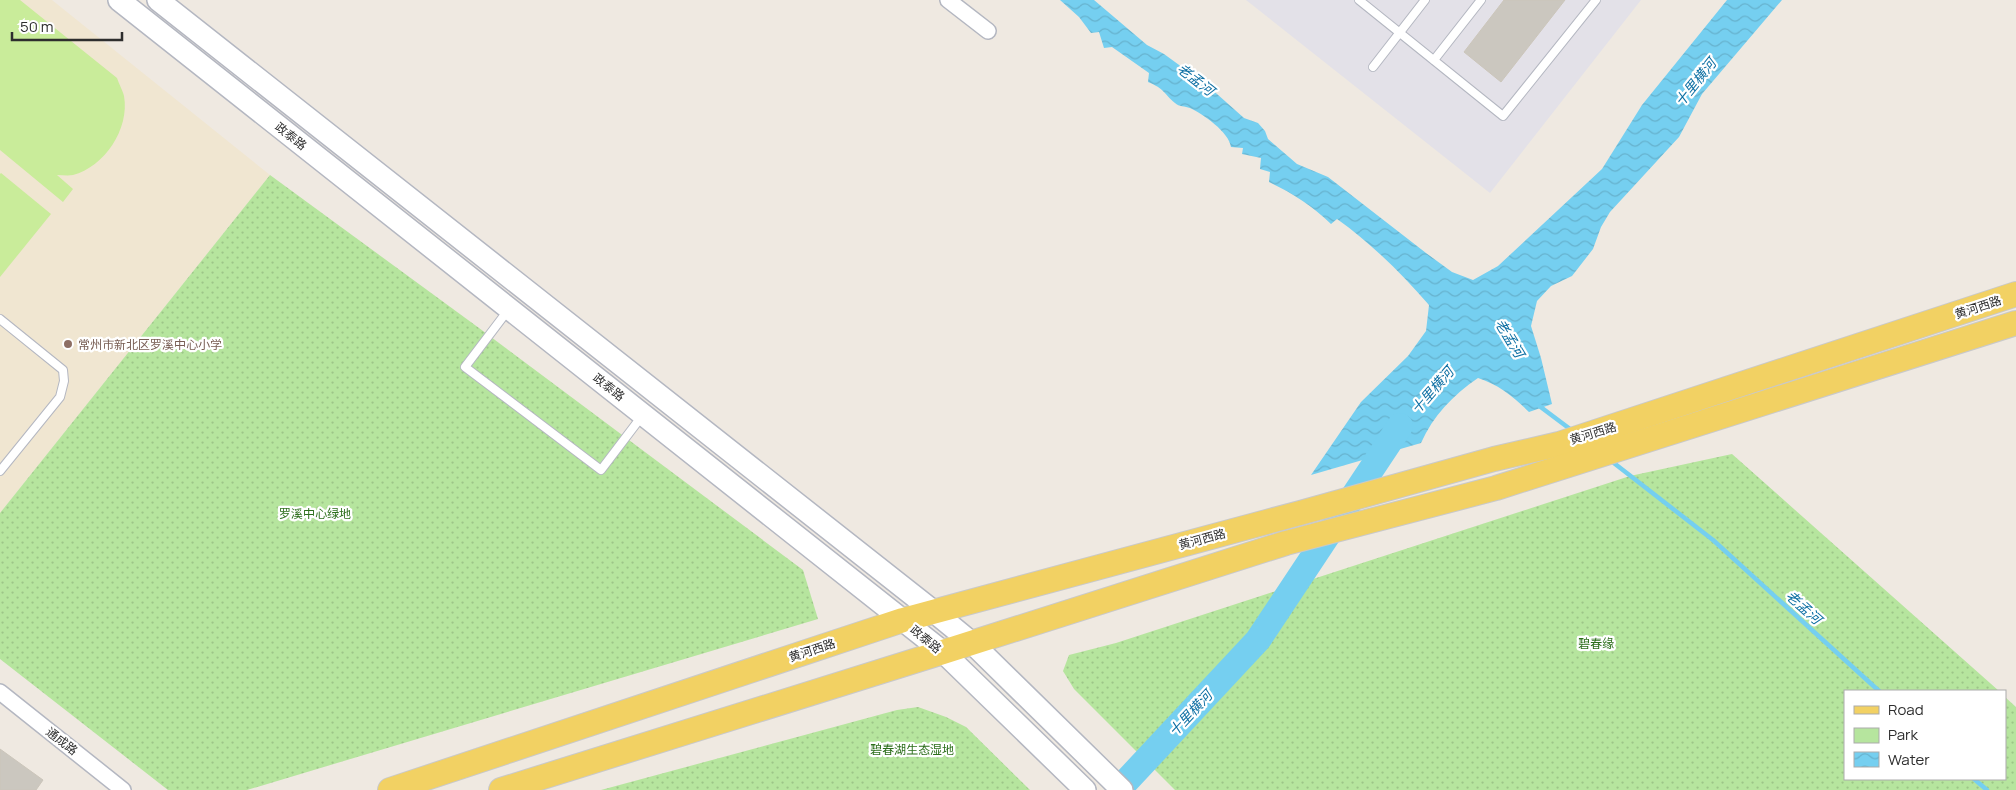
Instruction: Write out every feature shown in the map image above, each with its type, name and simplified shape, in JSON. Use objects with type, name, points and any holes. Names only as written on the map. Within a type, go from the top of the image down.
[{"type":"main road","name":"政泰路","points":[[119,0],[944,652],[1083,788]]},
{"type":"main road","name":"政泰路","points":[[158,0],[933,611],[972,643],[1095,761],[1122,790]]},
{"type":"main road","name":"黄河西路","points":[[390,790],[903,620],[1408,482],[1559,444],[2016,294]]},
{"type":"main road","name":"黄河西路","points":[[501,790],[1286,543],[1496,488],[1586,461],[2016,323]]},
{"type":"street","points":[[948,0],[988,31]]},
{"type":"street","name":"通成路","points":[[0,692],[123,790]]},
{"type":"lane","points":[[1359,0],[1503,116],[1596,0]]},
{"type":"lane","points":[[1373,66],[1425,0]]},
{"type":"lane","points":[[1434,60],[1481,0]]},
{"type":"lane","points":[[509,308],[465,366],[602,470],[643,415]]},
{"type":"lane","points":[[0,320],[63,370],[64,381],[60,397],[0,471]]},
{"type":"shaded area","name":"常州市新北区罗溪中心小学","points":[[0,0],[52,0],[270,175],[0,513]]},
{"type":"shaded area","points":[[1246,0],[1641,0],[1490,193]]},
{"type":"green space","points":[[0,0],[20,0],[117,78],[123,94],[125,109],[123,121],[119,133],[104,155],[84,171],[73,175],[57,175],[73,189],[63,202],[0,150]]},
{"type":"green space","points":[[0,174],[51,214],[0,277]]},
{"type":"green space","name":"罗溪中心绿地","points":[[270,175],[479,328],[803,570],[818,619],[247,790],[168,790],[0,659],[0,513]]},
{"type":"green space","name":"碧春缘","points":[[1732,454],[1998,690],[1844,690],[1844,780],[2006,780],[2006,698],[2016,707],[2016,790],[1175,790],[1074,689],[1063,671],[1069,655],[1116,643],[1630,476]]},
{"type":"green space","name":"碧春湖生态湿地","points":[[918,707],[946,717],[966,727],[1030,790],[601,790],[897,710]]},
{"type":"water","points":[[1060,0],[1094,0],[1147,45],[1164,54],[1208,86],[1244,118],[1258,123],[1265,131],[1268,139],[1297,164],[1328,177],[1452,272],[1473,280],[1498,266],[1602,169],[1642,105],[1727,0],[1782,0],[1702,94],[1679,137],[1610,212],[1601,227],[1593,249],[1572,276],[1551,286],[1537,301],[1531,326],[1552,404],[1529,412],[1506,392],[1478,378],[1445,407],[1431,424],[1421,443],[1311,475],[1361,402],[1408,356],[1426,331],[1429,305],[1386,259],[1350,228],[1337,219],[1331,224],[1302,200],[1269,182],[1270,172],[1260,169],[1261,158],[1242,154],[1243,148],[1231,147],[1226,135],[1208,119],[1190,108],[1180,106],[1171,100],[1161,89],[1148,82],[1149,73],[1112,47],[1104,48],[1099,32],[1091,33],[1079,17]]},
{"type":"building","points":[[1504,0],[1565,0],[1501,82],[1464,52]]},
{"type":"building","points":[[0,749],[43,780],[36,790],[0,790]]},
{"type":"waterway","name":"老孟河","points":[[1538,405],[1574,432]]},
{"type":"waterway","name":"十里横河","points":[[1118,790],[1258,640],[1400,426]]},
{"type":"waterway","name":"老孟河","points":[[1610,460],[1713,540],[1878,690]]},
{"type":"waterway","name":"老孟河","points":[[1975,780],[1987,790]]},
{"type":"place","name":"常州市新北区罗溪中心小学","points":[[68,344]]}]
